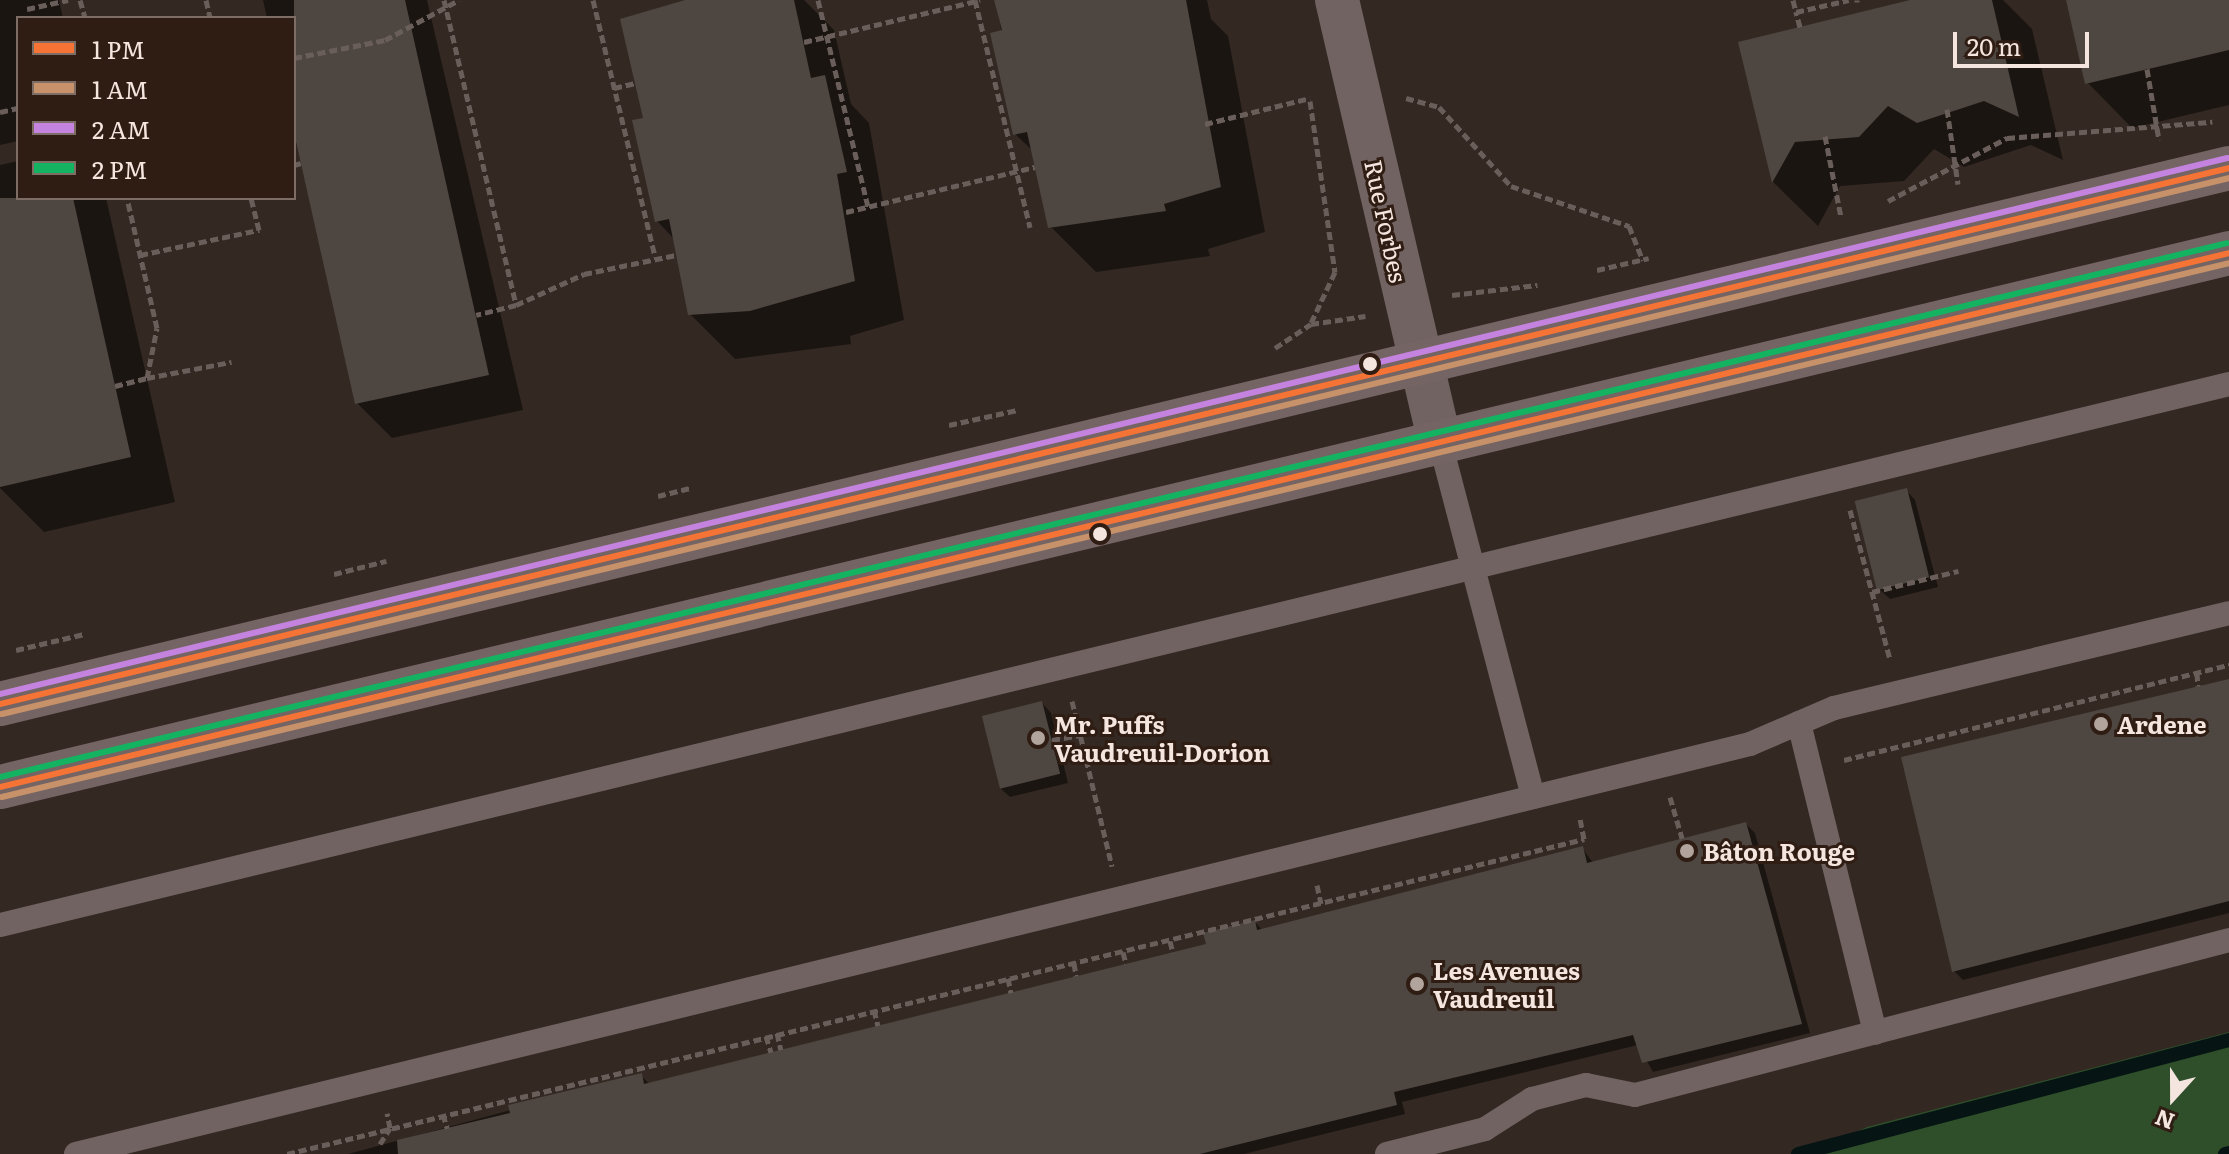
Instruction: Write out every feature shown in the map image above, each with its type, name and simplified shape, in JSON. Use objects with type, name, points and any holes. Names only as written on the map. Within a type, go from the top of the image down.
[{"type":"main road","points":[[0,704],[2229,168]]},
{"type":"main road","points":[[0,787],[2229,253]]},
{"type":"street","name":"Rue Forbes","points":[[1337,0],[1440,442]]},
{"type":"lane","points":[[0,925],[1470,565],[2229,384]]},
{"type":"lane","points":[[1440,442],[1533,797]]},
{"type":"lane","points":[[76,1154],[1750,744],[1834,708],[2229,613]]},
{"type":"lane","points":[[1799,723],[1875,1033]]},
{"type":"lane","points":[[1387,1154],[1485,1129],[1532,1099],[1586,1085],[1635,1095],[2229,940]]},
{"type":"path","points":[[27,9],[68,0]]},
{"type":"path","points":[[296,58],[385,40],[445,2],[459,0]]},
{"type":"path","points":[[593,0],[655,257]]},
{"type":"path","points":[[818,0],[868,207]]},
{"type":"path","points":[[804,42],[977,0],[1030,227]]},
{"type":"path","points":[[1793,0],[1800,27]]},
{"type":"path","points":[[1796,12],[1849,0]]},
{"type":"path","points":[[445,2],[516,305]]},
{"type":"path","points":[[2147,69],[2160,145]]},
{"type":"path","points":[[614,88],[635,83]]},
{"type":"path","points":[[1205,124],[1310,98]]},
{"type":"path","points":[[1406,98],[1439,107],[1511,186],[1629,226],[1645,266]]},
{"type":"path","points":[[1947,109],[1958,184]]},
{"type":"path","points":[[1872,209],[2019,135],[2158,128],[2229,120]]},
{"type":"path","points":[[1825,136],[1843,229]]},
{"type":"path","points":[[1311,324],[1335,272],[1320,150]]},
{"type":"path","points":[[846,212],[1035,167]]},
{"type":"path","points":[[127,200],[157,328],[147,378]]},
{"type":"path","points":[[140,255],[259,230],[252,200]]},
{"type":"path","points":[[1826,220],[1852,214]]},
{"type":"path","points":[[476,315],[516,305],[584,274],[676,255]]},
{"type":"path","points":[[1474,290],[1546,283]]},
{"type":"path","points":[[115,386],[231,362]]},
{"type":"path","points":[[1847,501],[1893,672]]},
{"type":"path","points":[[1872,592],[1958,571]]},
{"type":"path","points":[[1839,761],[2229,665]]},
{"type":"path","points":[[2197,673],[2198,686]]},
{"type":"path","points":[[1069,690],[1115,879]]},
{"type":"path","points":[[2095,698],[2097,709]]},
{"type":"path","points":[[1972,729],[1975,737]]},
{"type":"path","points":[[1911,732],[1914,743]]},
{"type":"path","points":[[1052,740],[1080,735]]},
{"type":"path","points":[[1655,801],[1685,793]]},
{"type":"path","points":[[1670,797],[1682,838]]},
{"type":"path","points":[[287,1154],[1584,839],[1580,819],[1595,816]]},
{"type":"path","points":[[1554,846],[1557,853]]},
{"type":"path","points":[[1440,874],[1443,883]]},
{"type":"path","points":[[1304,908],[1309,917]]},
{"type":"path","points":[[1170,941],[1173,953]]},
{"type":"path","points":[[1123,952],[1126,964]]},
{"type":"path","points":[[1074,963],[1076,976]]},
{"type":"path","points":[[1008,978],[1011,993]]},
{"type":"path","points":[[874,1010],[878,1026]]},
{"type":"path","points":[[777,1033],[781,1050]]},
{"type":"path","points":[[766,1036],[771,1052]]},
{"type":"path","points":[[577,1082],[580,1088]]},
{"type":"path","points":[[443,1114],[447,1128]]},
{"type":"path","points":[[380,1144],[390,1128]]},
{"type":"green space","points":[[2229,1032],[2229,1154],[1807,1154],[1867,1127]]},
{"type":"building","points":[[294,0],[405,0],[489,375],[355,404],[296,142]]},
{"type":"building","points":[[685,0],[794,0],[811,78],[825,75],[847,172],[837,174],[855,281],[750,311],[688,315],[669,219],[655,222],[632,120],[643,118],[620,19]]},
{"type":"building","points":[[994,0],[1186,0],[1221,187],[1164,204],[1166,211],[1048,228],[1027,132],[1013,135],[990,33],[1002,30]]},
{"type":"building","points":[[1910,0],[1992,0],[2019,117],[1984,101],[1917,123],[1888,106],[1859,137],[1795,142],[1772,183],[1738,42]]},
{"type":"building","points":[[2066,0],[2229,0],[2229,50],[2085,84]]},
{"type":"building","points":[[0,198],[73,200],[131,457],[0,487]]},
{"type":"building","points":[[1907,488],[1929,577],[1877,590],[1855,501]]},
{"type":"building","points":[[2229,679],[2229,901],[1952,972],[1901,757]]},
{"type":"building","points":[[1042,701],[1060,774],[1000,789],[982,716]]},
{"type":"building","name":"Les Avenues Vaudreuil","points":[[1746,822],[1802,1024],[1642,1063],[1633,1035],[1394,1092],[1397,1105],[1200,1154],[398,1154],[397,1140],[510,1113],[508,1105],[642,1073],[644,1084],[1206,944],[1203,933],[1255,920],[1257,930],[1583,846],[1587,863]]},
{"type":"waterway","points":[[1798,1154],[2229,1040]]},
{"type":"waterway","points":[[2225,1154],[2229,1153]]},
{"type":"transit line","points":[[0,694],[2227,158]]},
{"type":"transit line","points":[[0,704],[2229,168]]},
{"type":"transit line","points":[[2,714],[2229,178]]},
{"type":"transit line","points":[[0,777],[2227,243]]},
{"type":"transit line","points":[[0,787],[2229,253]]},
{"type":"transit line","points":[[2,797],[2229,263]]},
{"type":"place","name":"Ardene","points":[[2101,724]]},
{"type":"place","name":"Mr. Puffs Vaudreuil-Dorion","points":[[1038,738]]},
{"type":"place","name":"Bâton Rouge","points":[[1687,851]]},
{"type":"place","name":"Les Avenues Vaudreuil","points":[[1417,984]]}]
